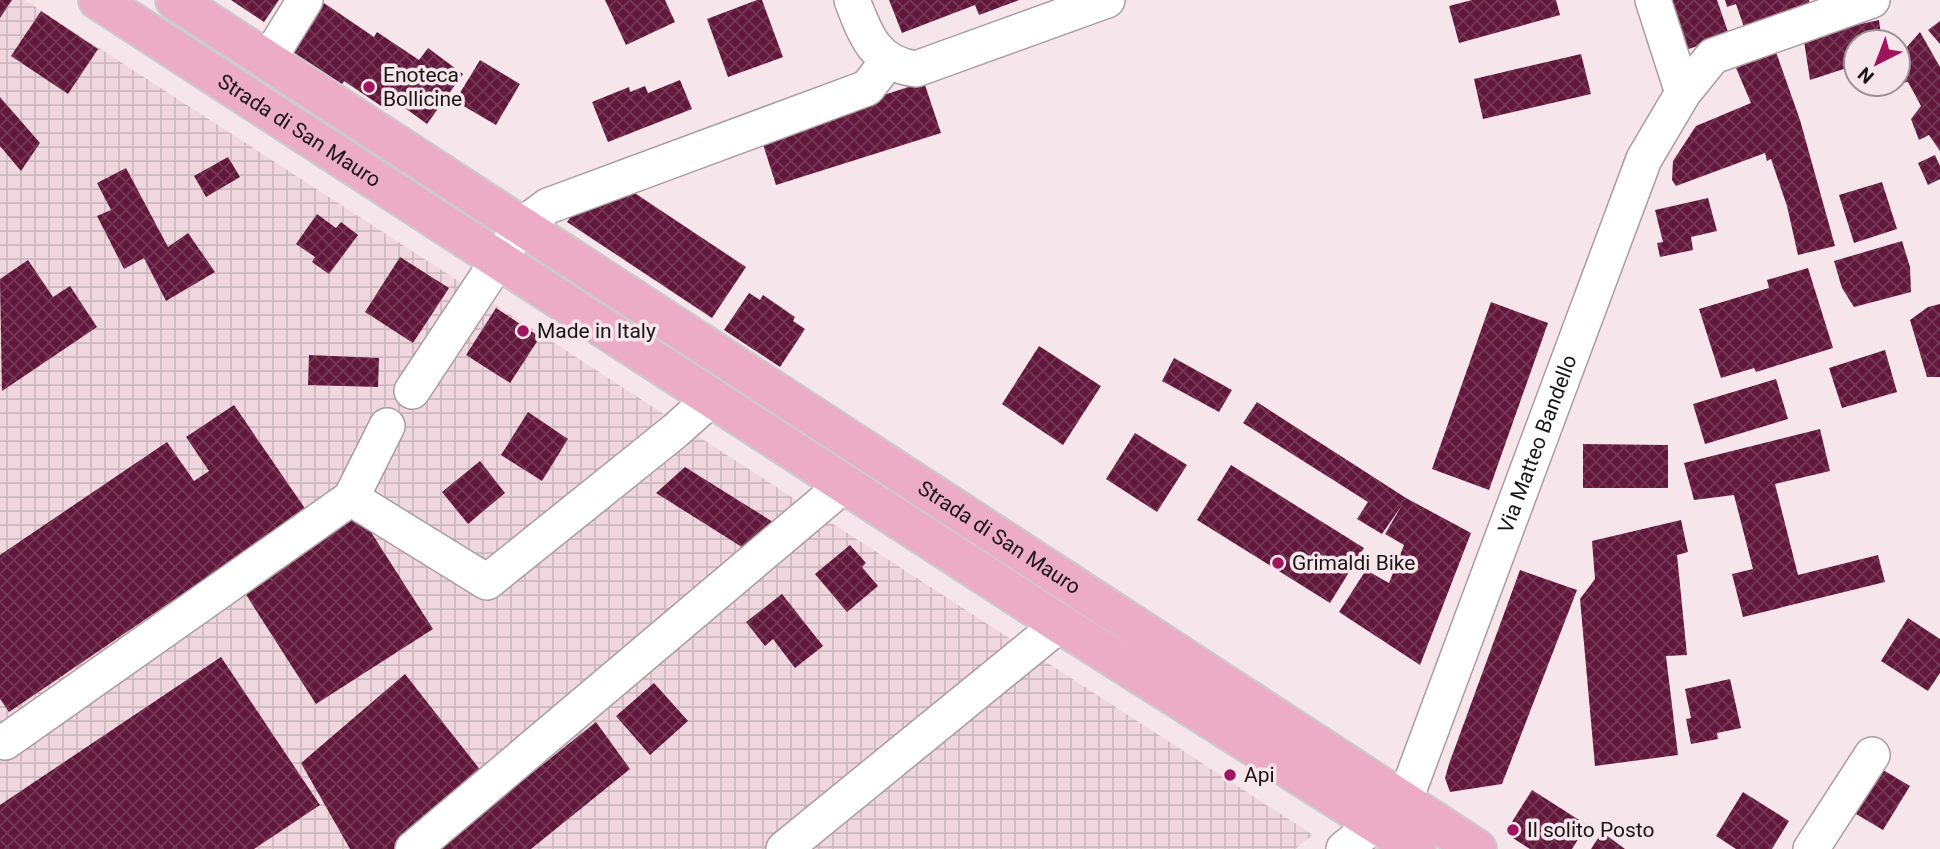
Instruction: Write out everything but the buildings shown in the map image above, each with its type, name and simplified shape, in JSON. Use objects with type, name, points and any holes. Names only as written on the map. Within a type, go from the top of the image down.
[{"type":"main road","name":"Strada di San Mauro","points":[[97,0],[1060,624],[1389,812],[1477,849]]},
{"type":"main road","name":"Strada di San Mauro","points":[[175,0],[521,226],[1389,812],[1417,849]]},
{"type":"street","name":"Strada di San Mauro","points":[[268,60],[305,0]]},
{"type":"street","points":[[852,0],[863,29],[878,52],[899,67],[916,69],[1107,0]]},
{"type":"street","points":[[1653,0],[1683,93]]},
{"type":"street","name":"Via Matteo Bandello","points":[[1389,812],[1644,159],[1683,93],[1713,56],[1872,0]]},
{"type":"street","points":[[412,391],[521,226],[548,206],[867,88],[889,60]]},
{"type":"street","points":[[351,498],[487,582],[675,432],[712,398]]},
{"type":"street","points":[[5,742],[351,498],[387,426]]},
{"type":"street","points":[[413,849],[845,484]]},
{"type":"street","name":"Strada di San Mauro","points":[[784,849],[1060,624]]},
{"type":"street","points":[[1811,849],[1872,755]]},
{"type":"street","points":[[1344,849],[1389,812]]},
{"type":"shaded area","points":[[0,0],[25,0],[1313,835],[1295,849],[0,849]]},
{"type":"place","name":"Enoteca Bollicine","points":[[369,87]]},
{"type":"place","name":"Made in Italy","points":[[523,331]]},
{"type":"place","name":"Grimaldi Bike","points":[[1278,563]]},
{"type":"place","name":"Api","points":[[1230,775]]},
{"type":"place","name":"Il solito Posto","points":[[1513,830]]}]
